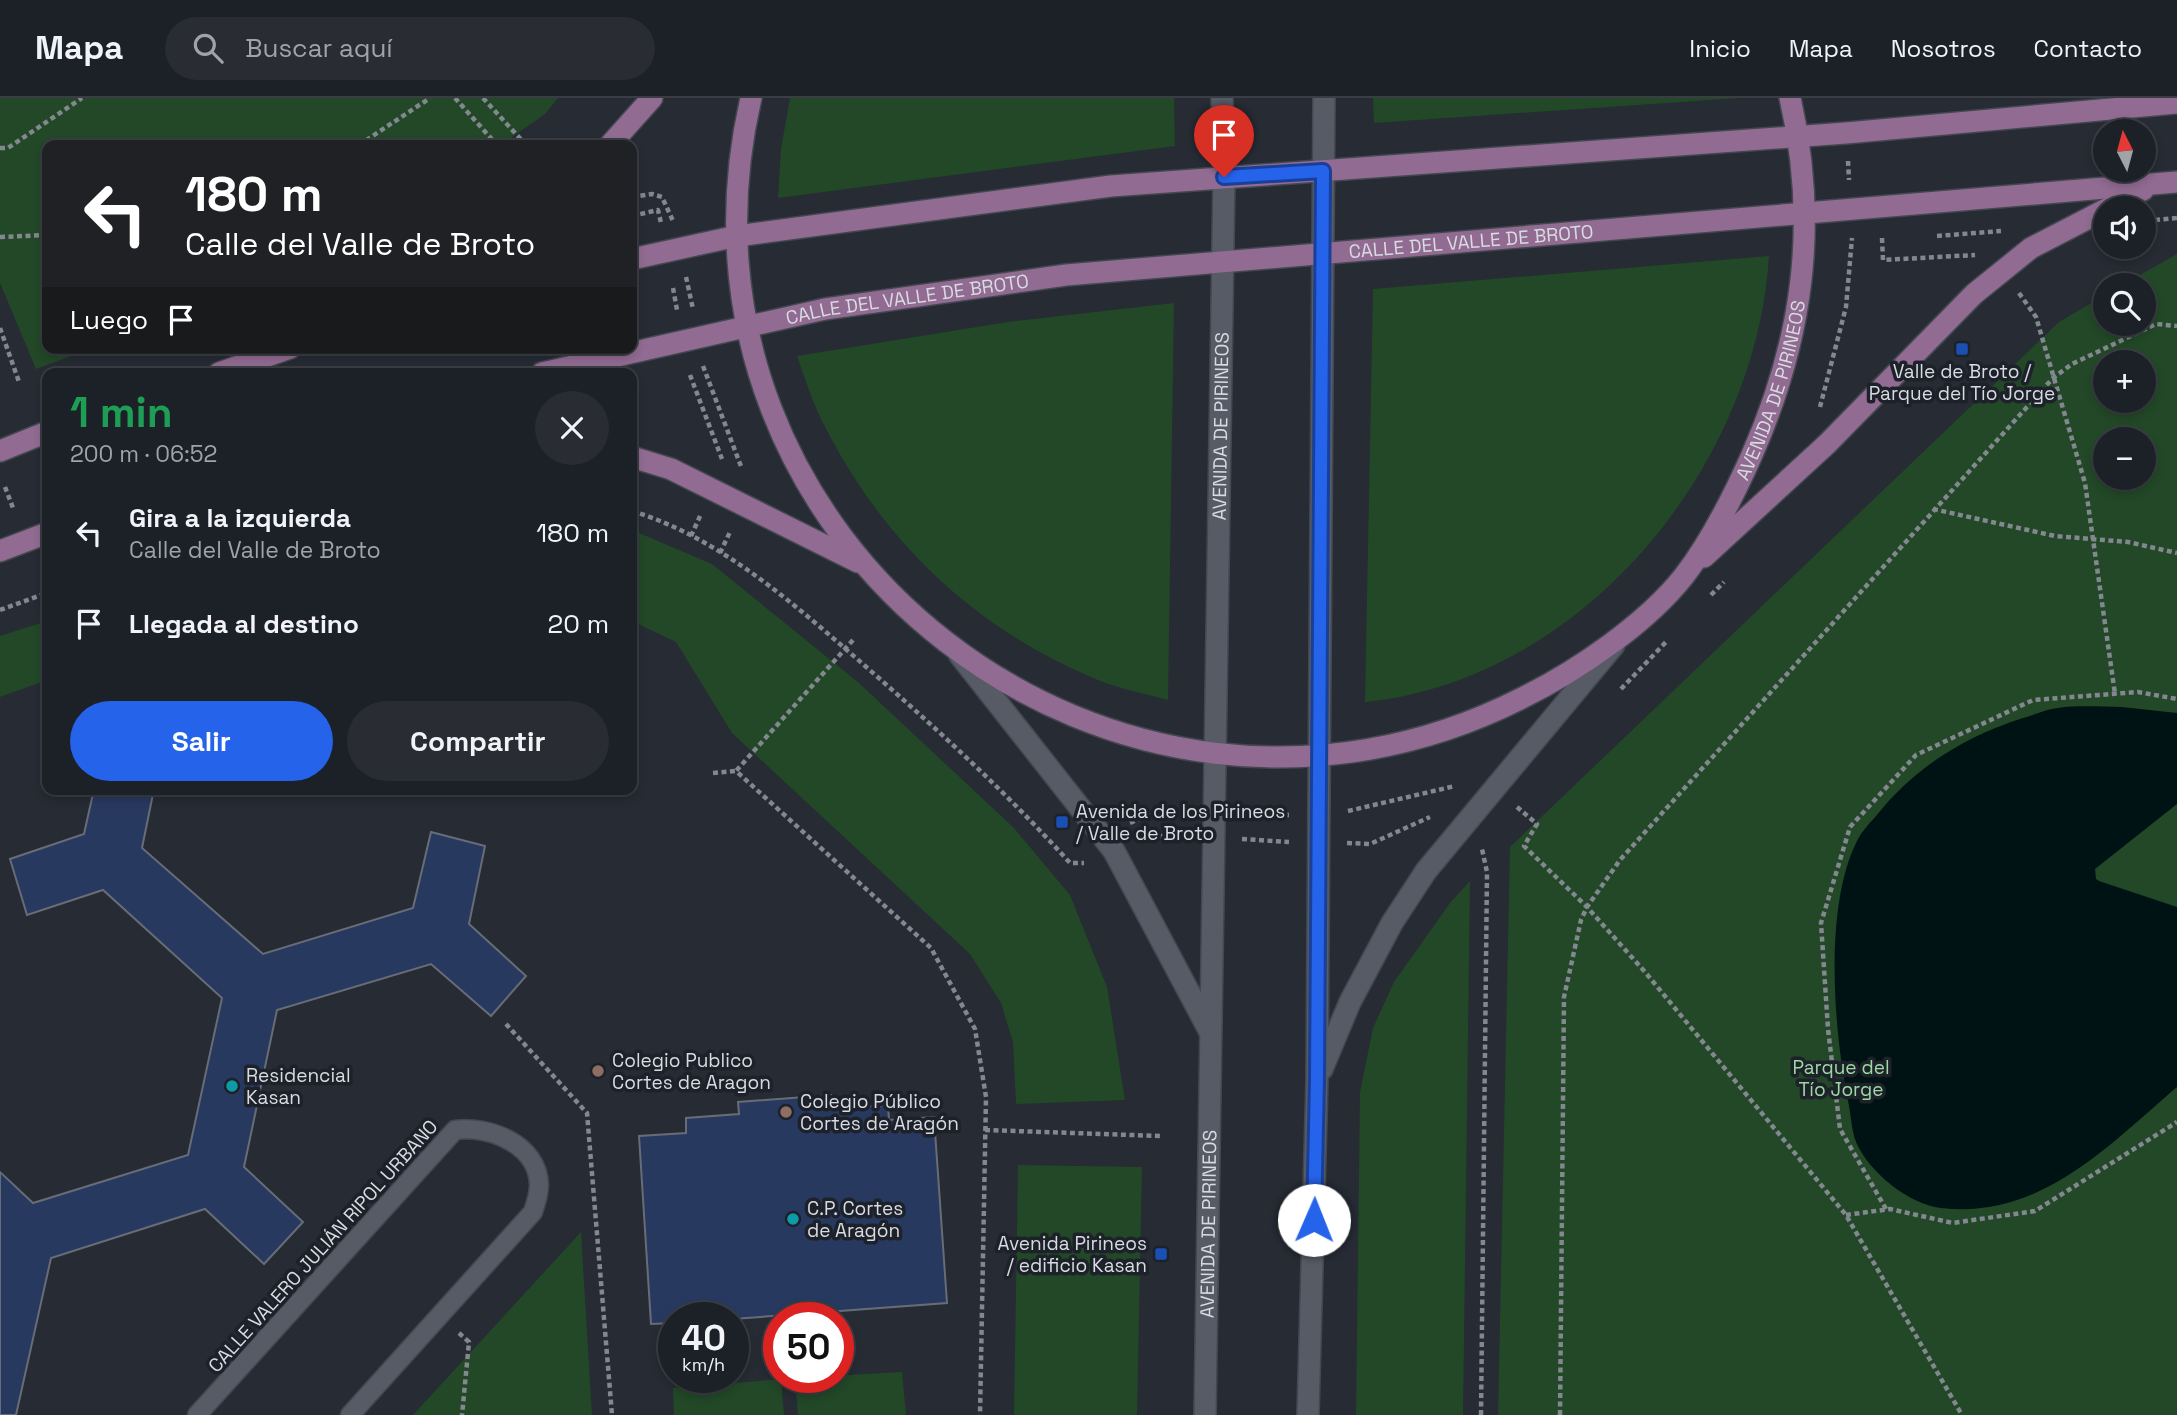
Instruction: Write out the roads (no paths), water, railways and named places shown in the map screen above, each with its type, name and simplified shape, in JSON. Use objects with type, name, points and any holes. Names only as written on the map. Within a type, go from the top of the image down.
[{"type":"main road","points":[[614,140],[652,98]]},
{"type":"main road","name":"AVENIDA DE PIRINEOS","points":[[751,98],[743,135],[737,236],[747,324],[772,410],[810,490],[862,564],[908,612],[959,654],[1018,691],[1081,720],[1147,742],[1216,754],[1318,756],[1400,744],[1480,718],[1555,682],[1623,634]]},
{"type":"main road","name":"AVENIDA DE PIRINEOS","points":[[1205,1415],[1224,177],[1222,98]]},
{"type":"main road","name":"AVENIDA DE PIRINEOS","points":[[1308,1415],[1317,1080],[1324,98]]},
{"type":"main road","name":"AVENIDA DE PIRINEOS","points":[[1317,1080],[1350,1002],[1392,923],[1426,871],[1623,634],[1684,576],[1743,475],[1779,389],[1795,330],[1804,266],[1805,214],[1799,137],[1790,98]]},
{"type":"main road","points":[[2091,98],[2112,108]]},
{"type":"main road","points":[[637,258],[737,236],[1111,186],[1799,137],[2177,103]]},
{"type":"main road","name":"CALLE DEL VALLE DE BROTO","points":[[637,350],[747,324],[922,294],[1066,275],[1323,251],[2177,182]]},
{"type":"main road","name":"CALLE DEL VALLE DE BROTO","points":[[1684,576],[1827,444],[1974,294],[2000,272],[2068,226],[2154,184]]},
{"type":"main road","points":[[233,368],[273,354]]},
{"type":"main road","name":"CALLE DEL VALLE DE BROTO","points":[[563,368],[621,354]]},
{"type":"main road","points":[[0,451],[42,434]]},
{"type":"main road","points":[[637,459],[692,479],[862,564]]},
{"type":"main road","points":[[0,551],[42,535]]},
{"type":"main road","name":"AVENIDA DE PIRINEOS","points":[[959,654],[1114,851],[1211,1033]]},
{"type":"lane","name":"CALLE VALERO JULIÁN RIPOL URBANO","points":[[197,1415],[455,1130],[470,1128],[501,1133],[527,1157],[535,1171],[539,1182],[533,1212],[350,1415]]},
{"type":"place","name":"Valle de Broto / Parque del Tío Jorge","points":[[1962,349]]},
{"type":"place","name":"Avenida de los Pirineos / Valle de Broto","points":[[1062,822]]},
{"type":"place","name":"Colegio Publico Cortes de Aragon","points":[[598,1071]]},
{"type":"place","name":"Residencial Kasan","points":[[232,1086]]},
{"type":"place","name":"Colegio Público Cortes de Aragón","points":[[786,1112]]},
{"type":"place","name":"C.P. Cortes de Aragón","points":[[793,1219]]},
{"type":"place","name":"Avenida Pirineos / edificio Kasan","points":[[1161,1254]]},
{"type":"park label","name":"Parque del Tío Jorge","points":[[1841,1078]]}]
